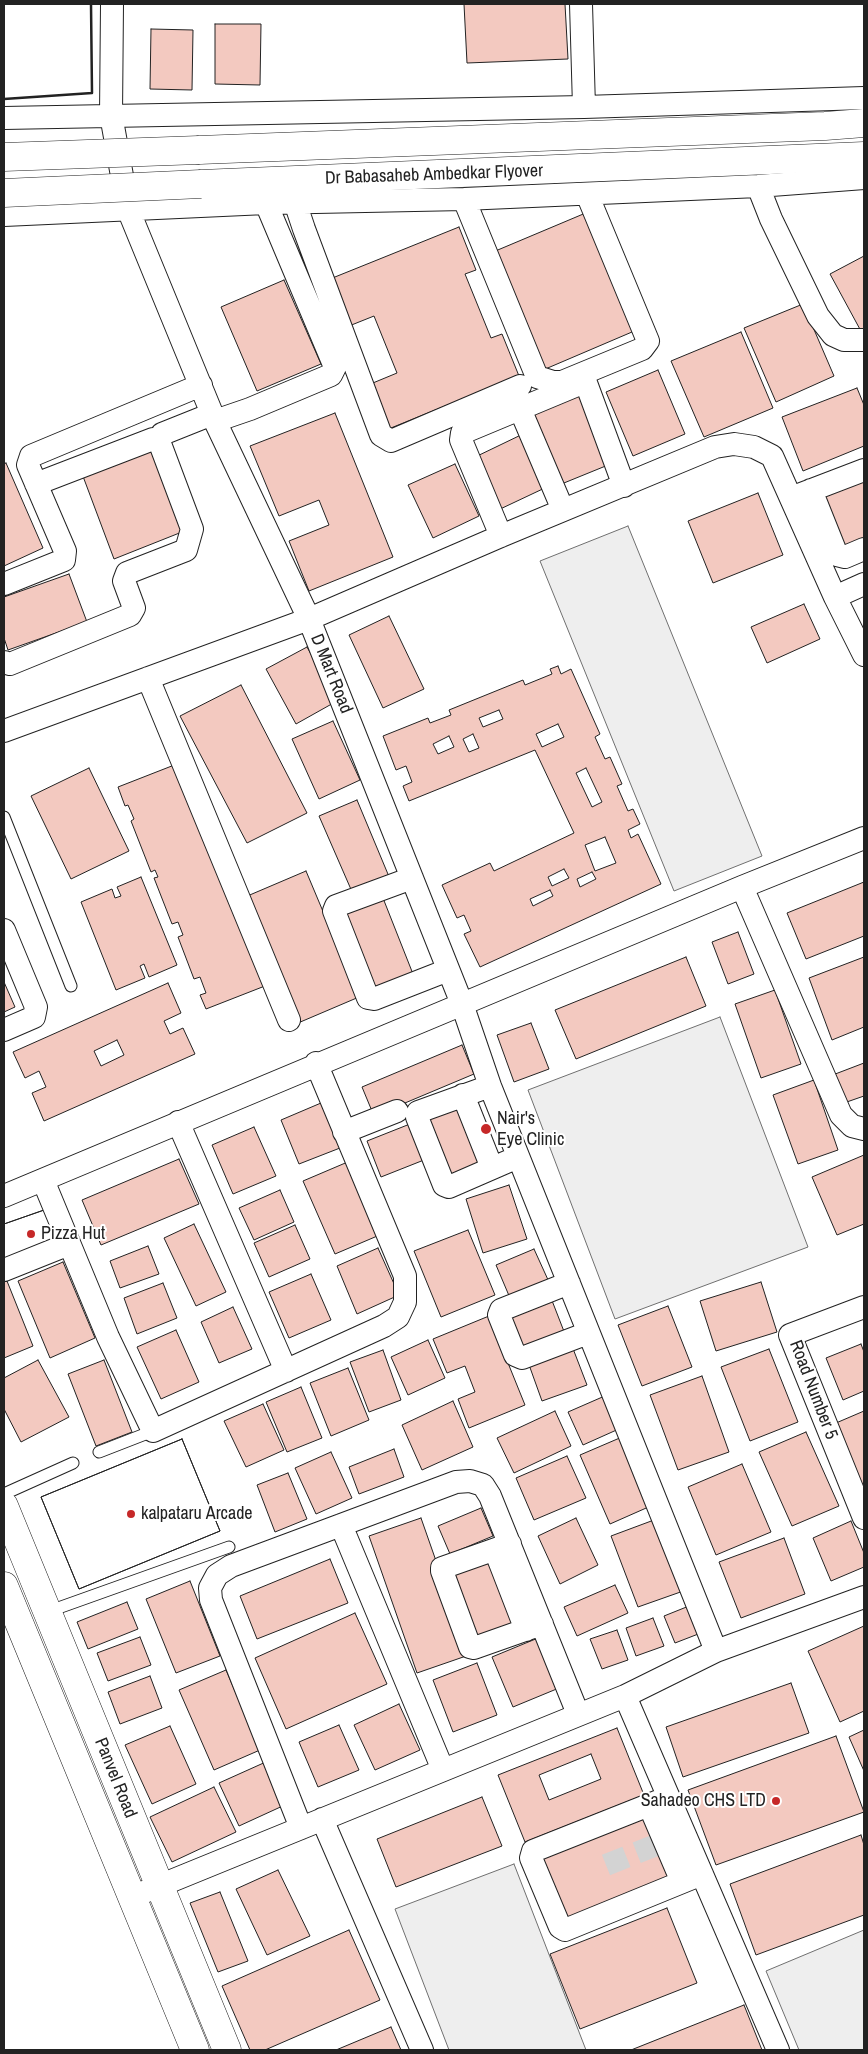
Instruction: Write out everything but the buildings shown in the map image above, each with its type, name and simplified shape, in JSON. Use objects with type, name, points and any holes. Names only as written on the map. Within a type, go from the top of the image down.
[{"type":"main road","name":"Dr Babasaheb Ambedkar Flyover","points":[[4,157],[825,126],[864,122]]},
{"type":"main road","name":"Dr Babasaheb Ambedkar Flyover","points":[[4,193],[864,156]]},
{"type":"main road","name":"Panvel Road","points":[[4,1506],[227,2050]]},
{"type":"main road","name":"Panvel Road","points":[[4,1586],[195,2050]]},
{"type":"street","points":[[112,4],[111,115],[128,209],[214,417],[309,619],[501,536],[715,447],[734,444],[754,446],[772,456],[800,494],[837,554],[845,557],[864,548]]},
{"type":"street","points":[[581,4],[584,107]]},
{"type":"street","points":[[4,118],[584,107],[864,98]]},
{"type":"street","points":[[4,215],[266,202],[457,199],[588,194],[758,186],[864,178]]},
{"type":"street","points":[[758,186],[771,219],[818,316],[833,335],[844,340],[864,340]]},
{"type":"street","points":[[457,199],[537,377],[553,382],[562,382],[642,349],[648,341],[588,194]]},
{"type":"street","points":[[295,202],[381,435],[391,441],[520,378],[457,199]]},
{"type":"street","points":[[162,434],[214,417],[250,409],[331,375],[336,367],[266,202]]},
{"type":"street","points":[[501,536],[461,440],[462,433],[582,383],[586,384],[624,486]]},
{"type":"street","points":[[4,584],[64,560],[65,551],[28,465],[31,456],[201,385]]},
{"type":"street","points":[[520,409],[563,510]]},
{"type":"street","points":[[4,662],[10,664],[130,615],[134,608],[124,581],[127,573],[186,550],[192,529],[159,441],[153,439],[36,484]]},
{"type":"street","points":[[800,494],[864,470]]},
{"type":"street","points":[[800,494],[835,597],[864,655]]},
{"type":"street","points":[[835,597],[864,584]]},
{"type":"street","name":"D Mart Road","points":[[4,731],[309,619],[462,1004],[492,1091],[518,1157],[716,1651]]},
{"type":"street","points":[[148,678],[289,1020]]},
{"type":"street","points":[[4,1196],[316,1063],[462,1004],[742,886],[864,838]]},
{"type":"street","points":[[412,878],[336,906],[334,910],[368,998],[374,999],[448,970]]},
{"type":"street","points":[[742,886],[841,1114],[852,1126],[864,1129]]},
{"type":"street","points":[[4,930],[36,1007],[34,1016],[4,1030]]},
{"type":"street","points":[[42,1180],[108,1337],[154,1431],[384,1326],[398,1317],[406,1302],[405,1276],[316,1063]]},
{"type":"street","points":[[492,1091],[418,1112],[417,1117],[444,1185],[449,1187],[518,1157]]},
{"type":"street","points":[[465,1100],[492,1168]]},
{"type":"street","points":[[344,1132],[397,1111]]},
{"type":"street","points":[[178,1122],[286,1371]]},
{"type":"street","points":[[4,1270],[69,1244]]},
{"type":"street","points":[[569,1283],[501,1310],[499,1315],[516,1355],[522,1358],[588,1333]]},
{"type":"street","name":"Road Number 5","points":[[864,1306],[790,1335],[864,1518]]},
{"type":"street","points":[[301,1828],[211,1600],[210,1588],[217,1575],[231,1566],[456,1482],[470,1481],[483,1485],[490,1496],[502,1547],[534,1627],[578,1714]]},
{"type":"street","points":[[341,1525],[442,1770]]},
{"type":"street","points":[[502,1547],[442,1568],[470,1647],[474,1648],[534,1627]]},
{"type":"street","points":[[132,1897],[625,1696],[716,1651],[864,1597]]},
{"type":"street","points":[[625,1696],[671,1839],[778,2050]]},
{"type":"street","points":[[659,1801],[532,1850],[531,1858],[560,1927],[565,1930],[692,1878]]},
{"type":"street","points":[[322,1819],[422,2050]]},
{"type":"lane","points":[[4,817],[71,986]]},
{"type":"lane","points":[[100,1452],[154,1431]]},
{"type":"lane","points":[[4,1494],[73,1463]]},
{"type":"lane","points":[[47,1612],[229,1547]]},
{"type":"shaded area","points":[[628,526],[762,856],[674,891],[540,561]]},
{"type":"shaded area","points":[[720,1017],[808,1247],[615,1319],[528,1090]]},
{"type":"shaded area","points":[[514,1864],[586,2050],[449,2050],[395,1909]]},
{"type":"shaded area","points":[[864,1930],[864,2050],[799,2050],[766,1971]]},
{"type":"tunnel","points":[[606,1865],[664,1842]]},
{"type":"wall","points":[[4,99],[92,93],[91,4]]},
{"type":"place","name":"Nair's Eye Clinic","points":[[486,1129]]},
{"type":"place","name":"Pizza Hut","points":[[31,1234]]},
{"type":"place","name":"kalpataru Arcade","points":[[131,1514]]},
{"type":"place","name":"Sahadeo CHS LTD","points":[[776,1801]]}]
